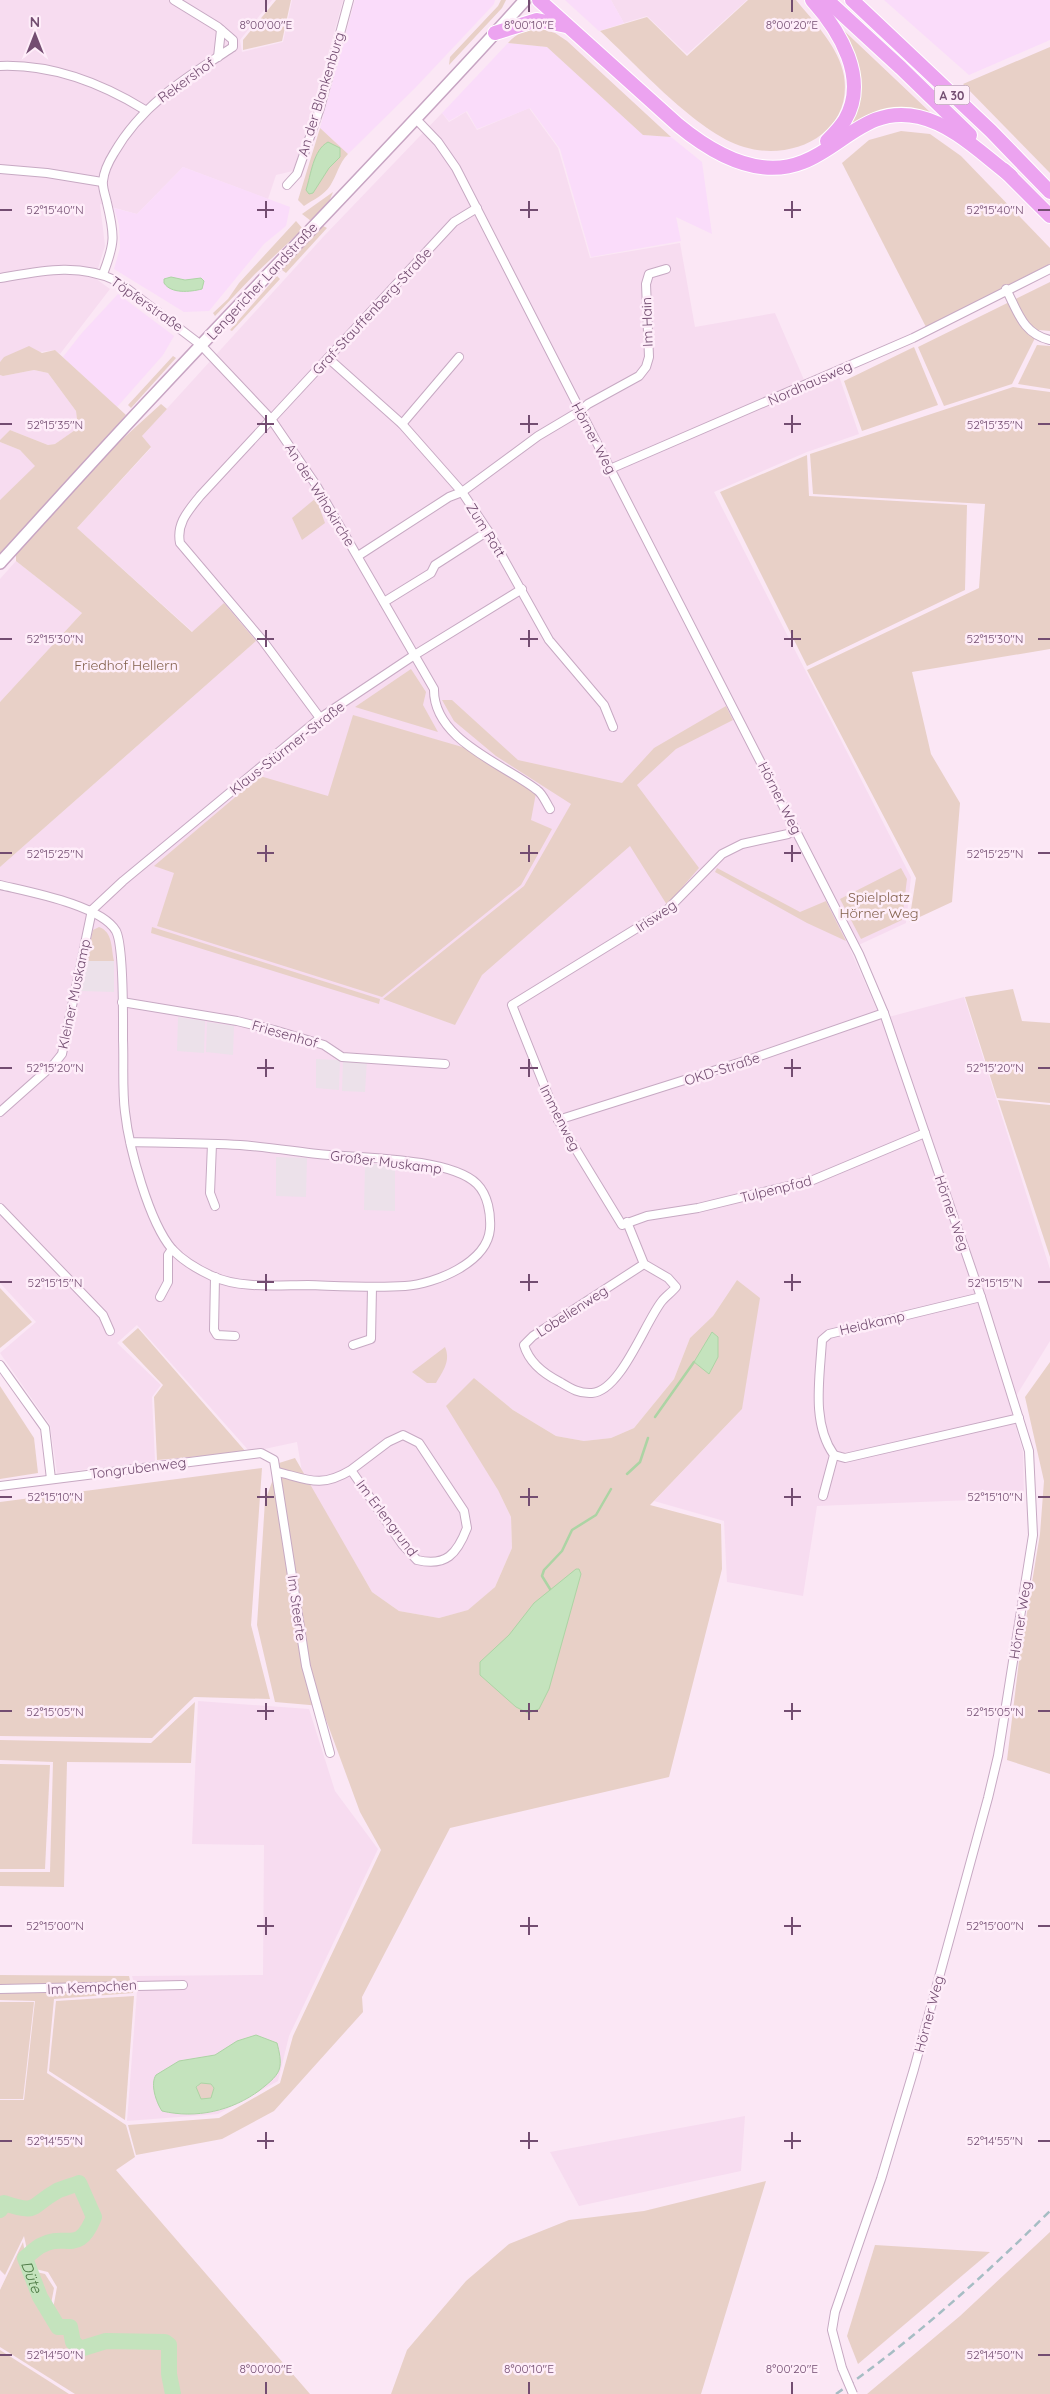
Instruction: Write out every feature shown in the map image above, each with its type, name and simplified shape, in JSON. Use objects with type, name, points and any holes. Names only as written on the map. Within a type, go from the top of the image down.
[{"type":"highway","points":[[539,0],[678,126],[712,150],[730,159],[760,166],[790,165],[814,157],[867,124],[882,117],[918,116],[935,122],[953,132],[1011,176]]},
{"type":"highway","points":[[812,0],[832,26],[845,48],[850,61],[854,82],[851,102],[845,120],[814,157]]},
{"type":"highway","name":"A 30","points":[[827,0],[901,68],[1050,216]]},
{"type":"highway","name":"A 30","points":[[852,0],[991,132],[1050,192]]},
{"type":"highway","points":[[495,33],[537,20],[555,22],[570,28]]},
{"type":"main road","name":"Lengericher Landstraße","points":[[0,563],[202,345],[358,182],[525,0]]},
{"type":"street","points":[[174,0],[221,30],[218,57]]},
{"type":"street","name":"An der Blankenburg","points":[[287,185],[297,174],[320,108],[349,0]]},
{"type":"street","name":"Rekershof","points":[[102,182],[108,164],[122,139],[145,110],[233,47],[232,40],[221,30]]},
{"type":"street","points":[[0,66],[43,69],[69,74],[114,91],[145,110]]},
{"type":"street","name":"Hörner Weg","points":[[415,118],[450,156],[848,932],[884,1013],[981,1298],[1029,1454],[1033,1535],[998,1756],[914,2069],[880,2179],[834,2312],[832,2330],[842,2368],[853,2394]]},
{"type":"street","points":[[0,169],[47,173],[102,182],[112,225],[113,248],[103,274]]},
{"type":"street","name":"Graf-Stauffenberg-Straße","points":[[320,718],[263,641],[180,542],[179,536],[182,519],[200,496],[454,222],[477,208]]},
{"type":"street","name":"Töpferstraße","points":[[0,278],[51,269],[78,269],[103,274],[117,281],[202,345]]},
{"type":"street","name":"Im Hain","points":[[580,411],[588,404],[639,376],[646,367],[649,357],[646,284],[649,274],[666,269]]},
{"type":"street","name":"Nordhausweg","points":[[610,469],[904,342],[1006,289],[1050,269]]},
{"type":"street","points":[[1006,289],[1026,328],[1038,337],[1050,340]]},
{"type":"street","name":"An der Wihokirche","points":[[202,345],[271,419],[316,485],[434,690],[434,701],[446,724],[490,760],[539,791],[550,809]]},
{"type":"street","name":"Zum Rott","points":[[328,358],[402,424],[462,492],[488,531],[549,640],[604,705],[612,727]]},
{"type":"street","points":[[402,424],[459,358]]},
{"type":"street","name":"An der Wihokirche","points":[[358,556],[449,496],[462,492],[538,436],[580,411]]},
{"type":"street","points":[[384,602],[431,573],[435,565],[488,531]]},
{"type":"street","name":"Klaus-Stürmer-Straße","points":[[92,910],[123,881],[320,718],[413,656],[522,589]]},
{"type":"street","name":"Irisweg","points":[[512,1005],[668,909],[722,854],[742,844],[788,834],[796,830]]},
{"type":"street","points":[[0,885],[92,910]]},
{"type":"street","name":"Großer Muskamp","points":[[92,910],[115,930],[119,945],[125,1111],[130,1142],[148,1206],[172,1249],[190,1263],[215,1277],[249,1284],[372,1287],[416,1285],[449,1274],[475,1256],[489,1237],[489,1207],[477,1184],[462,1174],[430,1165],[365,1156],[212,1144],[130,1142]]},
{"type":"street","name":"Kleiner Muskamp","points":[[0,1112],[62,1054],[92,910]]},
{"type":"street","name":"Friesenhof","points":[[122,1002],[256,1025],[324,1045],[342,1057],[445,1064]]},
{"type":"street","name":"Immenweg","points":[[512,1005],[535,1068],[558,1120],[625,1223]]},
{"type":"street","name":"OKD-Straße","points":[[558,1120],[737,1064],[884,1013]]},
{"type":"street","name":"Tulpenpfad","points":[[625,1223],[813,1180],[925,1133]]},
{"type":"street","points":[[212,1144],[210,1193],[215,1206]]},
{"type":"street","points":[[0,1208],[103,1315],[110,1330]]},
{"type":"street","points":[[625,1223],[644,1264]]},
{"type":"street","points":[[160,1297],[168,1282],[168,1254],[172,1249]]},
{"type":"street","name":"Lobelienweg","points":[[644,1264],[668,1278],[676,1287],[662,1301],[630,1360],[606,1387],[594,1393],[576,1392],[552,1378],[527,1358],[524,1345],[533,1336],[644,1264]]},
{"type":"street","points":[[215,1277],[214,1330],[217,1335],[235,1336]]},
{"type":"street","points":[[353,1345],[371,1339],[372,1287]]},
{"type":"street","name":"Heidkamp","points":[[834,1454],[827,1445],[819,1412],[822,1340],[829,1334],[981,1298]]},
{"type":"street","points":[[0,1365],[45,1428],[50,1479]]},
{"type":"street","points":[[823,1496],[834,1454],[845,1458],[1019,1418]]},
{"type":"street","name":"Im Erlengrund","points":[[278,1472],[314,1481],[334,1480],[351,1470],[388,1442],[403,1435],[419,1443],[464,1511],[467,1528],[453,1555],[437,1562],[417,1560],[402,1544],[351,1470]]},
{"type":"street","name":"Tongrubenweg","points":[[0,1486],[261,1454],[274,1460]]},
{"type":"street","name":"Im Steerte","points":[[274,1460],[278,1472],[306,1666],[330,1753]]},
{"type":"street","name":"Im Kempchen","points":[[0,1989],[183,1985]]},
{"type":"shaded area","points":[[0,0],[272,0],[240,40],[242,52],[283,42],[292,0],[343,0],[309,124],[293,171],[276,175],[268,199],[183,167],[137,214],[100,204],[105,246],[95,278],[110,289],[60,354],[55,350],[4,357],[0,362]]},
{"type":"shaded area","points":[[355,0],[495,0],[494,4],[416,87],[348,154],[320,128]]},
{"type":"shaded area","points":[[565,0],[611,0],[624,23],[599,31]]},
{"type":"shaded area","points":[[611,0],[747,0],[687,54],[647,16],[624,23]]},
{"type":"shaded area","points":[[884,0],[1050,0],[1050,40],[969,75]]},
{"type":"shaded area","points":[[508,43],[547,47],[643,135],[671,137],[702,162],[712,234],[676,217],[681,241],[591,257],[560,149],[530,108],[477,129],[467,111],[449,121],[442,113]]},
{"type":"shaded area","points":[[529,108],[558,148],[590,258],[680,243],[695,327],[775,313],[808,389],[839,376],[859,434],[807,452],[714,492],[911,877],[906,923],[850,949],[881,1019],[964,997],[1050,1269],[1050,1341],[1010,1406],[1023,1452],[1024,1498],[817,1506],[803,1596],[727,1582],[724,1521],[654,1501],[742,1409],[737,1280],[713,1316],[690,1338],[674,1379],[634,1428],[611,1438],[584,1441],[556,1436],[513,1410],[474,1378],[498,1490],[511,1517],[512,1548],[495,1587],[469,1610],[439,1618],[399,1611],[372,1592],[302,1472],[297,1442],[250,1452],[137,1325],[117,1343],[161,1385],[152,1397],[155,1461],[57,1473],[50,1425],[0,1353],[36,1322],[0,1283],[0,867],[256,641],[193,632],[77,528],[151,448],[142,436],[324,236],[442,113],[449,122],[466,112],[477,130]]},
{"type":"shaded area","points":[[328,142],[340,148],[340,157],[329,168],[313,193],[309,194],[306,190],[313,163],[319,151]]},
{"type":"shaded area","points":[[183,167],[290,207],[286,226],[264,244],[209,311],[184,312],[114,269],[120,248],[119,225],[114,208],[137,214]]},
{"type":"shaded area","points":[[171,277],[185,280],[201,278],[204,281],[202,289],[176,291],[167,287],[164,283],[164,279]]},
{"type":"shaded area","points":[[118,294],[174,336],[163,355],[117,407],[63,357],[81,334]]},
{"type":"shaded area","points":[[34,370],[48,373],[76,411],[78,428],[55,444],[48,445],[10,430],[0,440],[0,375]]},
{"type":"shaded area","points":[[0,442],[20,450],[36,466],[0,500]]},
{"type":"shaded area","points":[[16,561],[82,613],[0,702],[0,579]]},
{"type":"shaded area","points":[[86,961],[114,961],[114,992],[80,991]]},
{"type":"shaded area","points":[[178,1017],[205,1021],[204,1053],[177,1051]]},
{"type":"shaded area","points":[[207,1022],[234,1026],[233,1055],[206,1052]]},
{"type":"shaded area","points":[[316,1059],[340,1060],[339,1090],[316,1088]]},
{"type":"shaded area","points":[[343,1060],[367,1060],[365,1092],[342,1091]]},
{"type":"shaded area","points":[[276,1157],[307,1158],[306,1197],[276,1196]]},
{"type":"shaded area","points":[[365,1163],[395,1166],[395,1211],[364,1210]]},
{"type":"shaded area","points":[[712,1332],[718,1337],[718,1357],[709,1374],[694,1362]]},
{"type":"shaded area","points":[[576,1569],[579,1569],[581,1574],[549,1689],[539,1709],[528,1713],[516,1707],[480,1675],[480,1662],[509,1635],[534,1603]]},
{"type":"shaded area","points":[[198,1701],[309,1709],[335,1791],[378,1849],[289,2036],[278,2081],[218,2114],[127,2121],[137,1992],[132,1976],[263,1975],[264,1845],[192,1844]]},
{"type":"shaded area","points":[[256,2035],[277,2043],[280,2067],[278,2073],[271,2081],[249,2097],[226,2108],[188,2114],[162,2111],[154,2093],[154,2079],[156,2075],[179,2061],[215,2055],[237,2041]],"holes":[[[201,2083],[211,2084],[214,2088],[211,2098],[201,2099],[196,2087]]]},
{"type":"shaded area","points":[[745,2116],[741,2171],[579,2206],[550,2152]]},
{"type":"green space","points":[[276,0],[291,0],[282,41],[243,50],[243,40]]},
{"type":"green space","points":[[501,0],[506,0],[502,8],[449,65],[450,57],[498,6]]},
{"type":"green space","points":[[748,0],[796,0],[825,35],[841,65],[844,76],[844,96],[839,114],[829,128],[815,139],[799,146],[781,150],[762,151],[744,147],[726,139],[707,128],[668,96],[600,31],[647,17],[687,56]]},
{"type":"green space","points":[[837,24],[932,114],[842,132],[854,108]]},
{"type":"green space","points":[[538,28],[555,33],[567,41],[671,137],[643,135],[547,47],[508,43],[522,32]]},
{"type":"green space","points":[[1050,47],[1050,173],[963,84]]},
{"type":"green space","points":[[320,128],[348,154],[342,161],[328,189],[304,206],[298,200]]},
{"type":"green space","points":[[901,131],[930,134],[961,156],[1050,248],[1050,264],[926,327],[842,163],[869,140]]},
{"type":"green space","points":[[333,192],[328,204],[311,221],[302,214]]},
{"type":"green space","points":[[296,221],[303,229],[255,274],[215,316],[213,313],[228,299],[239,283]]},
{"type":"green space","points":[[319,227],[327,228],[286,273],[282,270]]},
{"type":"green space","points":[[277,276],[280,279],[232,331],[230,330]]},
{"type":"green space","points":[[1050,282],[1050,331],[1039,330],[1012,384],[944,406],[918,347]]},
{"type":"green space","points":[[1037,345],[1050,346],[1050,389],[1018,384]]},
{"type":"green space","points":[[29,346],[42,353],[55,350],[126,415],[84,465],[0,556],[0,500],[35,466],[20,450],[0,442],[0,440],[10,430],[48,445],[55,444],[78,428],[76,411],[48,373],[34,370],[0,375],[0,362],[4,357]]},
{"type":"green space","points":[[914,347],[938,405],[862,431],[844,381]]},
{"type":"green space","points":[[173,356],[176,358],[131,408],[128,405]]},
{"type":"green space","points":[[1013,387],[1050,392],[1050,649],[912,672],[931,754],[960,803],[952,902],[909,922],[916,878],[807,670],[979,588],[985,504],[813,494],[810,454]]},
{"type":"green space","name":"Friedhof Hellern","points":[[161,404],[167,409],[142,436],[151,447],[77,528],[192,632],[224,603],[256,641],[0,867],[0,702],[82,613],[16,561],[16,554],[117,444]]},
{"type":"green space","points":[[807,455],[809,496],[967,505],[965,590],[807,666],[720,492]]},
{"type":"green space","points":[[316,498],[325,523],[302,540],[292,518]]},
{"type":"green space","points":[[411,669],[426,692],[423,705],[438,732],[355,707]]},
{"type":"green space","points":[[442,700],[452,700],[518,760],[622,783],[654,748],[726,706],[733,720],[676,749],[637,785],[699,868],[667,905],[630,846],[482,975],[455,1025],[383,999],[524,886],[571,804],[496,756],[454,721]]},
{"type":"green space","points":[[353,715],[469,749],[536,793],[531,820],[552,829],[521,885],[382,997],[157,926],[174,873],[154,866],[260,776],[328,796]]},
{"type":"green space","points":[[717,868],[800,912],[826,901],[846,941],[807,923],[715,872]]},
{"type":"green space","name":"Spielplatz Hörner Weg","points":[[901,868],[907,879],[902,920],[861,939],[840,899]]},
{"type":"green space","points":[[99,927],[104,929],[109,937],[114,961],[86,961],[93,930]]},
{"type":"green space","points":[[152,927],[380,999],[379,1004],[151,933]]},
{"type":"green space","points":[[1013,989],[1022,1021],[1050,1023],[1050,1103],[997,1098],[965,997]]},
{"type":"green space","points":[[998,1100],[1050,1105],[1050,1257]]},
{"type":"green space","points":[[737,1280],[760,1298],[742,1409],[650,1505],[721,1524],[722,1569],[669,1777],[450,1828],[362,1997],[363,2012],[274,2111],[222,2139],[136,2155],[128,2125],[219,2118],[280,2083],[293,2036],[381,1850],[360,1812],[321,1706],[275,1702],[257,1625],[265,1501],[279,1463],[295,1458],[372,1592],[399,1611],[439,1618],[468,1610],[495,1587],[512,1548],[511,1517],[498,1490],[446,1406],[474,1378],[513,1410],[556,1436],[584,1441],[611,1438],[634,1428],[674,1379],[690,1338],[713,1316]]},
{"type":"green space","points":[[0,1288],[32,1322],[0,1348]]},
{"type":"green space","points":[[138,1328],[246,1452],[157,1460],[154,1397],[163,1385],[122,1342]]},
{"type":"green space","points":[[445,1347],[447,1361],[436,1383],[427,1383],[412,1372]]},
{"type":"green space","points":[[1050,1362],[1050,1774],[1007,1760],[1019,1661],[1040,1534],[1044,1481],[1025,1397]]},
{"type":"green space","points":[[0,1386],[34,1438],[38,1473],[0,1479]]},
{"type":"green space","points":[[262,1468],[251,1625],[270,1699],[194,1697],[152,1738],[0,1736],[0,1502]]},
{"type":"green space","points":[[195,1702],[191,1763],[67,1762],[64,1887],[0,1886],[0,1872],[50,1872],[53,1762],[0,1760],[0,1740],[151,1743]]},
{"type":"green space","points":[[0,1764],[50,1765],[45,1869],[0,1869]]},
{"type":"green space","points":[[0,1975],[129,1976],[133,1993],[54,1999],[47,2073],[126,2125],[135,2157],[116,2170],[310,2394],[175,2394],[173,2355],[161,2336],[143,2341],[115,2342],[92,2349],[82,2349],[77,2348],[78,2339],[70,2329],[59,2329],[54,2324],[53,2309],[57,2287],[48,2272],[31,2268],[24,2236],[5,2275],[0,2270],[0,2100],[24,2100],[35,2001],[0,2000]]},
{"type":"green space","points":[[134,1996],[125,2120],[49,2071],[56,2001]]},
{"type":"green space","points":[[0,2002],[34,2002],[23,2099],[0,2099]]},
{"type":"green space","points":[[205,2082],[211,2085],[214,2091],[211,2097],[205,2100],[199,2097],[196,2091],[199,2085]]},
{"type":"green space","points":[[766,2181],[701,2394],[391,2394],[407,2350],[466,2281],[509,2244],[569,2220],[644,2211]]},
{"type":"green space","points":[[1050,2232],[1050,2394],[867,2394],[960,2316]]},
{"type":"green space","points":[[23,2242],[28,2270],[45,2274],[54,2288],[49,2315],[52,2325],[59,2330],[67,2330],[75,2339],[75,2349],[87,2354],[119,2344],[147,2344],[159,2339],[169,2352],[174,2394],[75,2394],[0,2347],[0,2290]]},
{"type":"green space","points":[[875,2245],[990,2252],[858,2364],[847,2336]]},
{"type":"green space","points":[[0,2350],[69,2394],[0,2394]]},
{"type":"waterway","points":[[655,1417],[694,1362]]},
{"type":"waterway","points":[[627,1474],[640,1462],[648,1438]]},
{"type":"waterway","points":[[550,1589],[542,1576],[544,1570],[562,1551],[572,1530],[596,1515],[611,1489]]},
{"type":"waterway","name":"Düte","points":[[0,2210],[4,2203],[15,2207],[34,2207],[57,2191],[79,2183],[94,2217],[88,2229],[77,2240],[49,2242],[38,2247],[25,2258],[40,2297],[58,2327],[70,2327],[73,2342],[80,2349],[106,2341],[165,2342],[169,2345],[169,2374],[173,2394]]},
{"type":"railway","points":[[836,2394],[947,2307],[1050,2211]]}]
